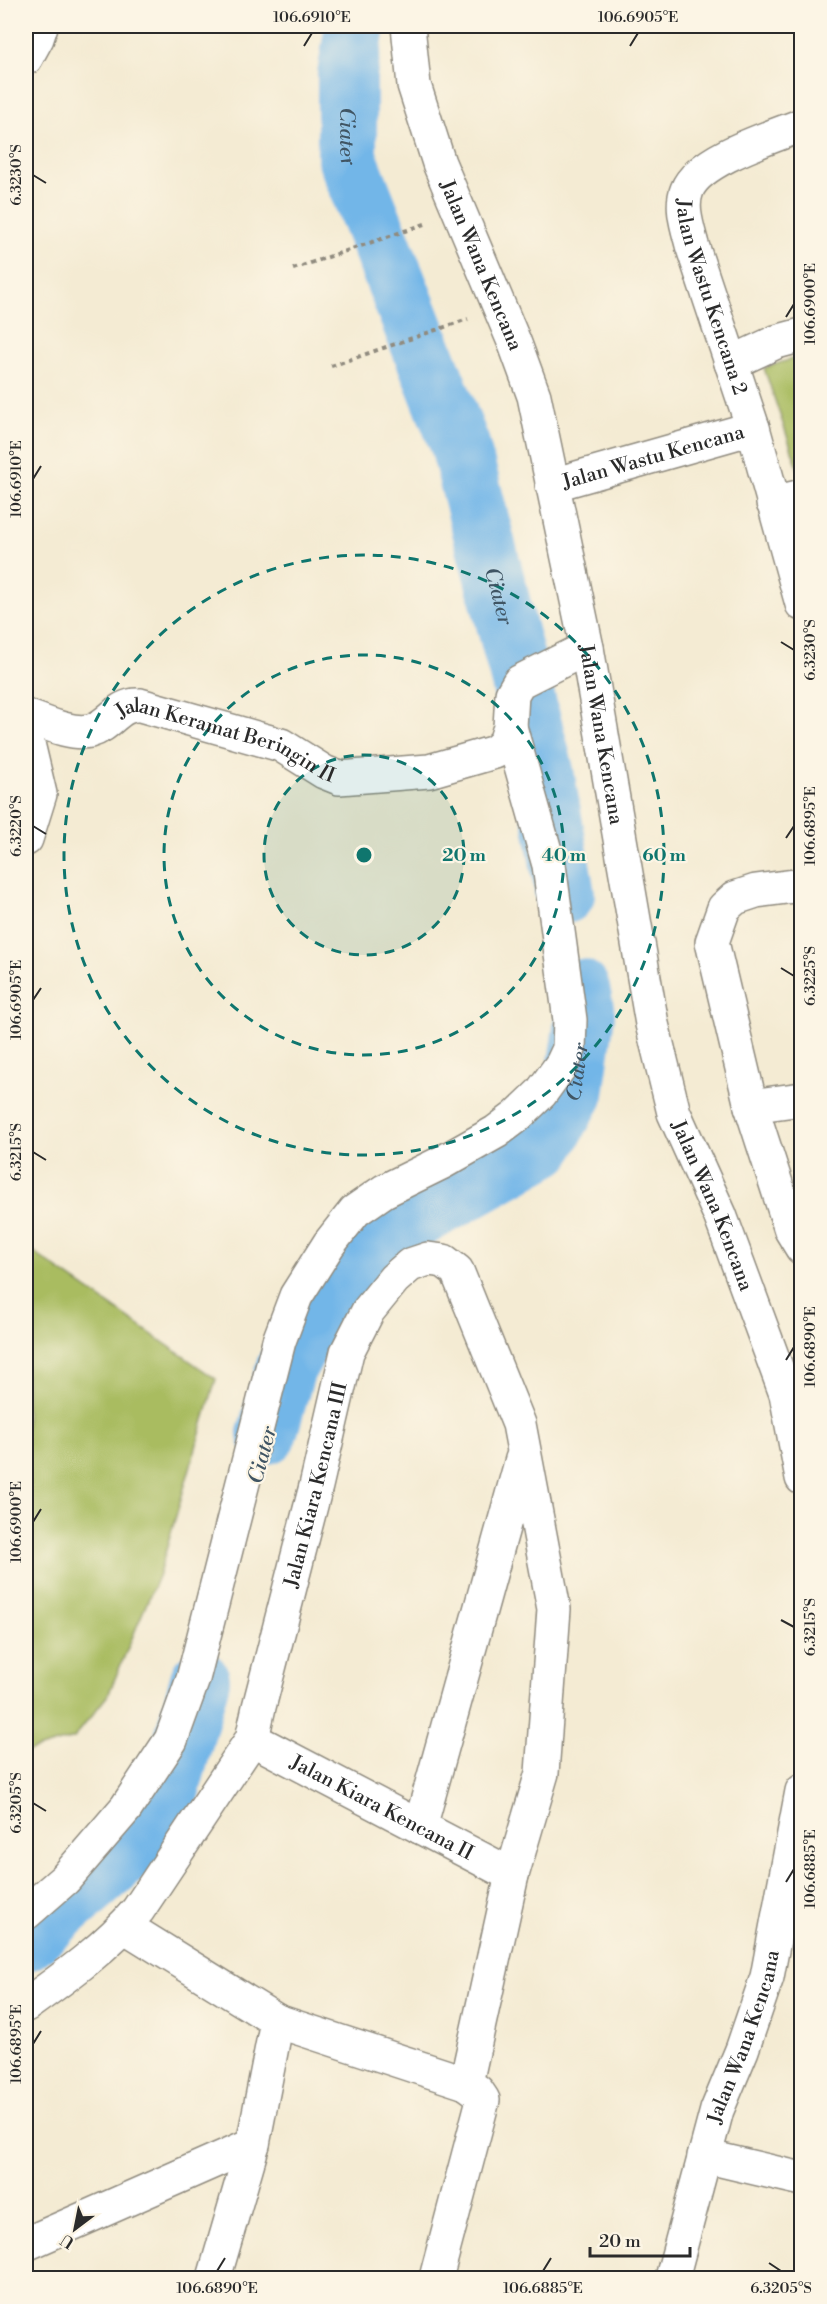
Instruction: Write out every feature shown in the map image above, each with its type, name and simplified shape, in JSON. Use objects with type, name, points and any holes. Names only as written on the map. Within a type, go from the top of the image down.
[{"type":"street","points":[[26,58],[41,26]]},
{"type":"street","name":"Jalan Wana Kencana","points":[[408,26],[414,85],[439,163],[534,396],[552,485],[578,653],[652,1023],[674,1113],[720,1215],[786,1394],[800,1470]]},
{"type":"street","name":"Jalan Wastu Kencana 2","points":[[753,428],[685,215],[687,190],[701,172],[729,154],[801,124]]},
{"type":"street","points":[[731,363],[776,342],[801,335]]},
{"type":"street","name":"Jalan Wastu Kencana","points":[[552,485],[753,428],[787,500],[801,604]]},
{"type":"street","name":"Jalan Keramat Beringin II","points":[[26,716],[76,731],[92,730],[124,706],[132,704],[148,706],[280,745],[324,772],[339,778],[429,771],[495,752],[505,743],[510,727],[512,694],[519,682],[578,653]]},
{"type":"street","points":[[26,1913],[65,1880],[118,1817],[171,1740],[193,1679],[279,1341],[296,1296],[329,1244],[355,1211],[384,1191],[443,1162],[496,1132],[541,1093],[566,1056],[570,1020],[549,865],[510,727]]},
{"type":"street","points":[[26,735],[40,794],[26,839]]},
{"type":"street","points":[[801,885],[756,891],[735,898],[724,908],[712,942],[751,1106],[791,1230],[801,1248]]},
{"type":"street","points":[[751,1106],[801,1099]]},
{"type":"street","name":"Jalan Kiara Kencana III","points":[[26,2005],[124,1926],[138,1911],[252,1739],[316,1486],[347,1352],[368,1311],[394,1279],[410,1265],[428,1259],[444,1261],[457,1270],[519,1424],[554,1609],[542,1773],[512,1875],[475,2091],[436,2278]]},
{"type":"street","points":[[420,1827],[524,1451]]},
{"type":"street","name":"Jalan Kiara Kencana II","points":[[252,1739],[512,1875]]},
{"type":"street","name":"Jalan Wana Kencana","points":[[672,2278],[717,2110],[742,2049],[767,1977],[801,1791]]},
{"type":"street","points":[[124,1926],[277,2021],[475,2091]]},
{"type":"street","points":[[214,2278],[253,2144],[277,2021]]},
{"type":"street","points":[[26,2244],[253,2144]]},
{"type":"street","points":[[704,2156],[801,2179]]},
{"type":"path","points":[[293,269],[406,231]]},
{"type":"path","points":[[331,366],[444,328]]},
{"type":"green space","points":[[801,356],[802,470],[799,471],[764,368]]},
{"type":"green space","points":[[26,1247],[216,1379],[159,1574],[108,1695],[74,1738],[26,1752]]},
{"type":"waterway","name":"Ciater","points":[[355,26],[347,75],[347,157],[460,445],[544,771],[565,894]]},
{"type":"waterway","name":"Ciater","points":[[267,1434],[286,1368],[331,1288],[379,1240],[544,1147],[574,1093],[585,1014],[580,989]]},
{"type":"waterway","name":"Ciater","points":[[26,1941],[160,1825],[200,1680]]}]
